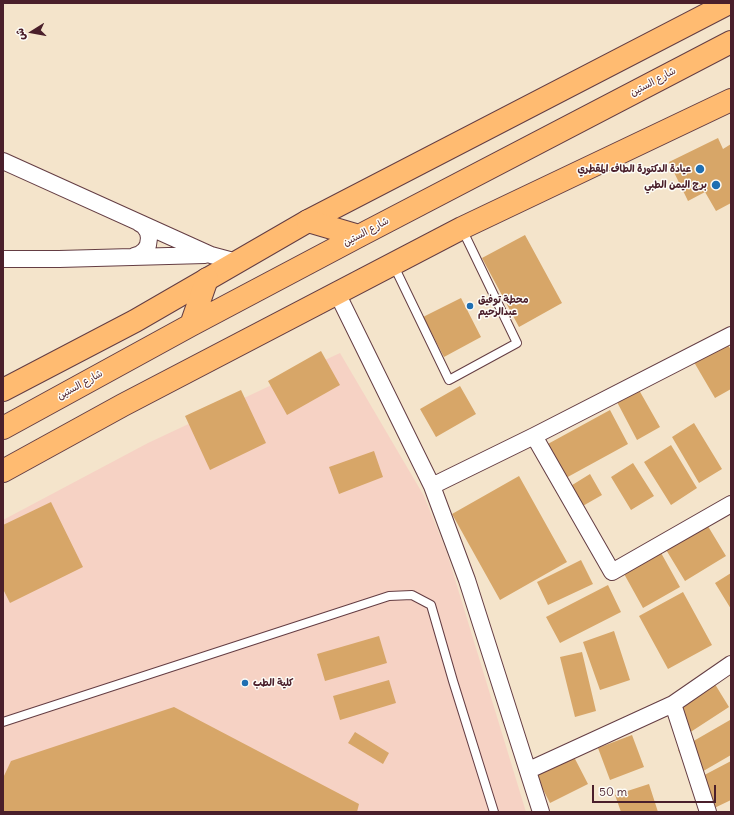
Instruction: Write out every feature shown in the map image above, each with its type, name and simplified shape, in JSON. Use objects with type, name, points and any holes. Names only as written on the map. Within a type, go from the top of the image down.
[{"type":"main road","points":[[3,390],[134,321],[308,221],[729,3]]},
{"type":"main road","name":"شارع الستين","points":[[3,428],[191,325],[731,42]]},
{"type":"main road","points":[[3,471],[123,405],[393,263],[462,228],[731,100]]},
{"type":"main road","points":[[308,221],[359,236]]},
{"type":"main road","points":[[191,325],[207,279]]},
{"type":"street","points":[[3,161],[211,255],[238,262]]},
{"type":"street","points":[[134,256],[140,254],[148,245],[148,232],[144,226],[139,223]]},
{"type":"street","points":[[3,259],[211,255]]},
{"type":"street","points":[[337,293],[432,486],[467,580],[529,770],[541,812]]},
{"type":"street","points":[[432,486],[534,436],[731,335]]},
{"type":"street","points":[[534,436],[612,572],[731,504]]},
{"type":"street","points":[[529,770],[673,704],[731,664]]},
{"type":"street","points":[[673,704],[708,812]]},
{"type":"lane","points":[[393,263],[448,380],[517,343],[462,228]]},
{"type":"lane","points":[[3,722],[389,596],[412,595],[431,605],[494,812]]},
{"type":"shaded area","name":"كلية الطب","points":[[340,353],[424,496],[447,553],[526,812],[3,812],[3,520],[148,443]]},
{"type":"building","points":[[718,138],[723,149],[731,144],[731,203],[716,211],[705,192],[688,201],[669,162]]},
{"type":"building","points":[[525,235],[562,303],[519,327],[482,258]]},
{"type":"building","points":[[461,298],[481,337],[444,357],[423,317]]},
{"type":"building","points":[[724,338],[731,350],[731,389],[715,398],[691,357]]},
{"type":"building","points":[[321,351],[340,385],[287,415],[268,381]]},
{"type":"building","points":[[460,386],[476,414],[436,437],[420,409]]},
{"type":"building","points":[[241,390],[266,443],[210,470],[185,416]]},
{"type":"building","points":[[639,390],[660,427],[637,440],[617,402]]},
{"type":"building","points":[[610,410],[628,444],[564,479],[546,445]]},
{"type":"building","points":[[694,423],[722,469],[699,483],[672,437]]},
{"type":"building","points":[[671,445],[697,488],[671,505],[644,462]]},
{"type":"building","points":[[374,451],[383,477],[339,494],[329,467]]},
{"type":"building","points":[[633,463],[654,496],[631,510],[611,477]]},
{"type":"building","points":[[590,474],[602,495],[581,507],[569,487]]},
{"type":"building","points":[[519,476],[567,562],[500,600],[452,514]]},
{"type":"building","points":[[51,502],[83,567],[10,603],[3,589],[3,525]]},
{"type":"building","points":[[706,523],[726,556],[685,581],[665,548]]},
{"type":"building","points":[[660,551],[680,587],[643,608],[623,572]]},
{"type":"building","points":[[581,560],[593,584],[548,605],[537,582]]},
{"type":"building","points":[[731,573],[731,609],[715,583]]},
{"type":"building","points":[[608,585],[621,612],[560,643],[546,617]]},
{"type":"building","points":[[683,592],[712,645],[668,669],[639,616]]},
{"type":"building","points":[[614,631],[630,680],[600,690],[583,642]]},
{"type":"building","points":[[379,636],[387,663],[325,681],[317,654]]},
{"type":"building","points":[[582,652],[596,711],[575,717],[560,657]]},
{"type":"building","points":[[389,680],[396,703],[340,720],[333,696]]},
{"type":"building","points":[[713,681],[729,707],[689,733],[680,702]]},
{"type":"building","points":[[174,707],[359,804],[357,812],[3,812],[3,778],[11,761]]},
{"type":"building","points":[[730,720],[731,755],[693,777],[678,750]]},
{"type":"building","points":[[355,732],[389,753],[383,764],[348,743]]},
{"type":"building","points":[[632,735],[644,767],[610,780],[598,748]]},
{"type":"building","points":[[573,755],[588,784],[550,803],[535,774]]},
{"type":"building","points":[[731,761],[731,800],[708,811],[693,781]]},
{"type":"building","points":[[649,784],[658,812],[621,812],[615,795]]},
{"type":"place","name":"عيادة الدكتورة الطاف المقطري","points":[[700,169]]},
{"type":"place","name":"برج اليمن الطبي","points":[[716,185]]},
{"type":"place","name":"محطة توفيق عبدالرحيم","points":[[470,306]]},
{"type":"place","name":"كلية الطب","points":[[245,683]]}]
